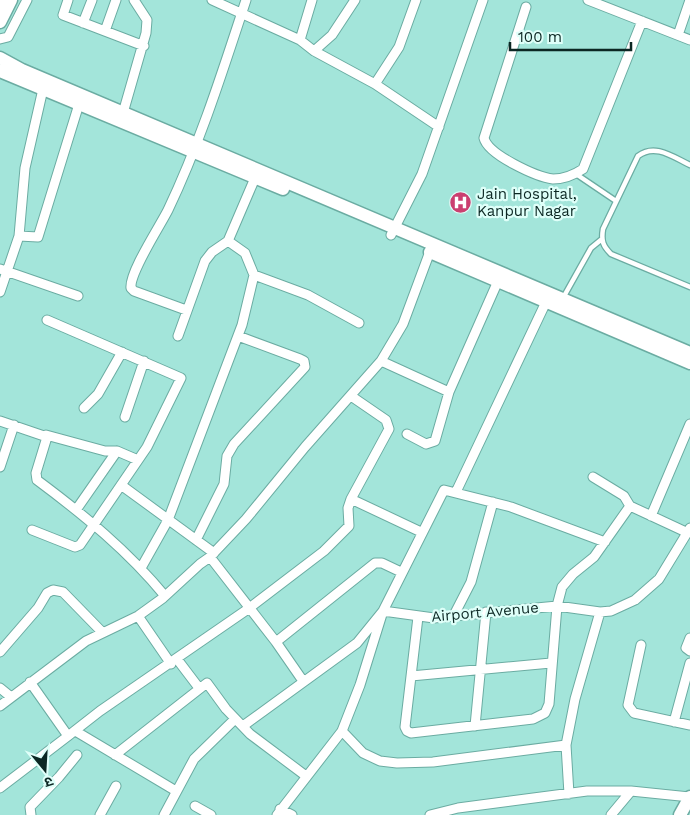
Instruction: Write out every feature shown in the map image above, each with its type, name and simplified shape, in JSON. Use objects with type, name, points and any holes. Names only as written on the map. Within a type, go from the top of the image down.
[{"type":"highway","points":[[0,4],[2,0]]},
{"type":"main road","points":[[0,22],[11,0]]},
{"type":"main road","points":[[0,58],[123,112],[255,178],[393,232]]},
{"type":"main road","points":[[0,71],[79,104],[194,148],[431,248],[562,299],[690,354]]},
{"type":"main road","points":[[431,248],[498,281],[690,363]]},
{"type":"main road","points":[[684,812],[690,797]]},
{"type":"street","points":[[0,39],[8,37],[27,0]]},
{"type":"street","points":[[68,0],[63,15],[144,46]]},
{"type":"street","points":[[83,23],[92,0]]},
{"type":"street","points":[[105,32],[116,0]]},
{"type":"street","points":[[123,112],[144,46],[147,20],[134,0]]},
{"type":"street","points":[[212,0],[300,40],[314,51],[375,84],[439,127]]},
{"type":"street","points":[[186,310],[134,291],[130,284],[139,262],[169,208],[194,148],[246,0]]},
{"type":"street","points":[[300,40],[312,0]]},
{"type":"street","points":[[314,51],[332,36],[355,0]]},
{"type":"street","points":[[375,84],[399,48],[416,0]]},
{"type":"street","points":[[393,232],[422,174],[483,0]]},
{"type":"street","points":[[588,0],[612,4],[642,21],[690,40]]},
{"type":"street","points":[[678,35],[690,0]]},
{"type":"street","points":[[526,7],[484,138],[485,144],[491,150],[520,167],[551,179],[575,174],[583,169],[642,21]]},
{"type":"street","points":[[0,292],[4,270],[18,236],[25,168],[43,89]]},
{"type":"street","points":[[18,236],[38,237],[79,104]]},
{"type":"street","points":[[178,336],[205,261],[212,252],[228,241],[255,178]]},
{"type":"street","points":[[142,568],[168,520],[238,336],[254,275],[244,253],[228,241]]},
{"type":"street","points":[[0,706],[65,655],[102,632],[138,616],[165,596],[212,555],[381,361],[403,324],[431,248]]},
{"type":"street","points":[[4,270],[78,296]]},
{"type":"street","points":[[254,275],[308,295],[359,323]]},
{"type":"street","points":[[407,434],[426,444],[434,441],[449,392],[498,281]]},
{"type":"street","points":[[456,492],[546,302]]},
{"type":"street","points":[[32,530],[75,547],[80,545],[138,460],[181,378],[47,320]]},
{"type":"street","points":[[196,540],[224,484],[227,456],[234,444],[305,367],[304,361],[300,359],[238,336]]},
{"type":"street","points":[[84,408],[103,385],[122,352]]},
{"type":"street","points":[[125,417],[144,361]]},
{"type":"street","points":[[381,361],[449,392]]},
{"type":"street","points":[[0,788],[73,734],[100,711],[174,662],[248,609],[344,533],[350,526],[348,508],[351,499],[389,430],[386,420],[351,396]]},
{"type":"street","points":[[0,421],[105,451],[118,451],[138,460]]},
{"type":"street","points":[[652,516],[690,424]]},
{"type":"street","points":[[0,467],[14,425]]},
{"type":"street","points":[[46,435],[48,439],[36,473],[37,480],[95,524],[142,568],[165,596]]},
{"type":"street","points":[[76,510],[118,451]]},
{"type":"street","points":[[592,477],[624,496],[630,506],[688,530]]},
{"type":"street","points":[[121,485],[196,540],[212,555],[248,609],[276,642],[303,681]]},
{"type":"street","points":[[292,815],[279,812],[342,731],[383,611],[440,493],[444,490],[456,492],[494,502],[605,542]]},
{"type":"street","points":[[351,499],[421,532]]},
{"type":"street","points":[[453,616],[471,582],[494,502]]},
{"type":"street","points":[[418,617],[405,727],[407,731],[411,733],[533,719],[545,713],[549,704],[557,606],[566,581],[594,557],[630,506]]},
{"type":"street","name":"Airport Avenue","points":[[383,611],[418,617],[453,616],[557,606],[600,612],[626,606],[643,594],[667,568],[688,530]]},
{"type":"street","points":[[276,642],[375,563],[382,563],[401,572]]},
{"type":"street","points":[[0,652],[38,608],[47,593],[53,590],[63,592],[102,632]]},
{"type":"street","points":[[243,726],[357,643],[383,611]]},
{"type":"street","points":[[476,726],[486,612]]},
{"type":"street","points":[[569,794],[566,745],[575,699],[600,612]]},
{"type":"street","points":[[138,616],[174,662],[199,688]]},
{"type":"street","points":[[690,638],[686,648],[690,651]]},
{"type":"street","points":[[641,645],[628,705],[630,710],[634,713],[690,725]]},
{"type":"street","points":[[411,676],[551,663]]},
{"type":"street","points":[[674,722],[690,663]]},
{"type":"street","points":[[30,682],[73,734],[115,755],[176,791]]},
{"type":"street","points":[[115,755],[199,688],[208,684],[234,719],[288,764],[306,776]]},
{"type":"street","points":[[0,688],[11,697]]},
{"type":"street","points":[[164,815],[198,754],[234,719]]},
{"type":"street","points":[[342,731],[363,753],[380,761],[397,763],[433,762],[566,745]]},
{"type":"street","points":[[32,815],[30,807],[77,755]]},
{"type":"street","points":[[100,815],[116,786]]},
{"type":"street","points":[[430,815],[458,808],[587,791],[630,791],[690,797]]},
{"type":"street","points":[[611,815],[630,791]]},
{"type":"street","points":[[195,806],[211,815]]},
{"type":"lane","points":[[690,165],[656,149],[643,152],[638,156],[603,229],[602,239],[604,247],[611,254],[690,288]]},
{"type":"lane","points":[[575,174],[616,201]]},
{"type":"lane","points":[[562,299],[591,248],[602,239]]},
{"type":"place","name":"Jain Hospital, Kanpur Nagar","points":[[461,203]]}]
